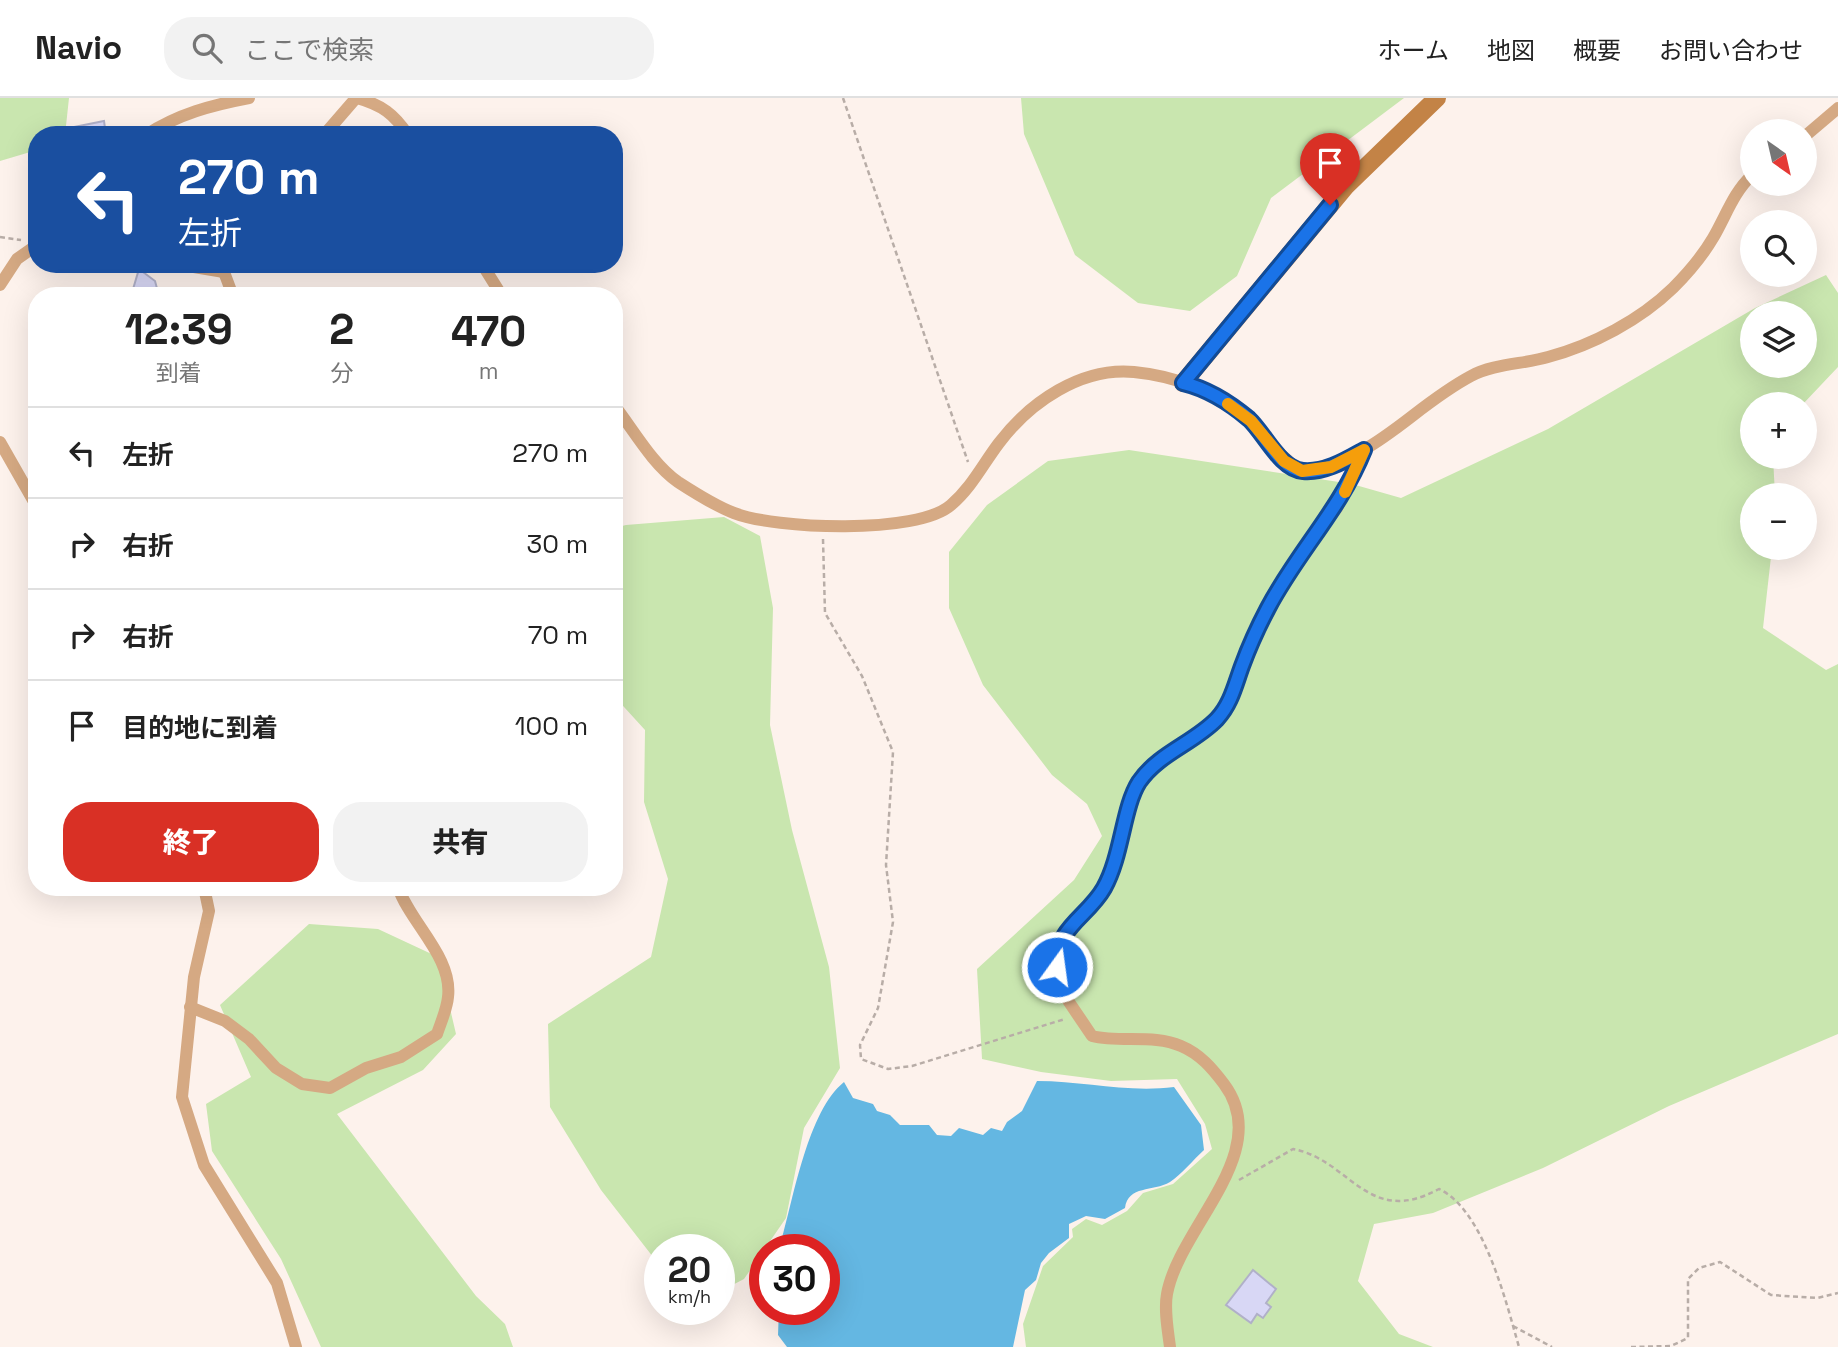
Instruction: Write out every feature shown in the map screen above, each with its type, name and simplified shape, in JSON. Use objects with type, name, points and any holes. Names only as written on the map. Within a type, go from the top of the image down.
[{"type":"street","points":[[162,126],[214,104],[249,98]]},
{"type":"street","points":[[332,126],[357,98],[379,104],[396,116],[402,126]]},
{"type":"street","points":[[1183,383],[1346,186],[1437,98]]},
{"type":"street","points":[[1817,126],[1838,108]]},
{"type":"street","points":[[623,417],[658,462],[676,480],[733,513],[757,519],[823,524],[902,524],[949,508],[974,482],[999,443],[1029,409],[1068,385],[1108,371],[1136,372],[1203,388],[1251,421],[1284,461],[1302,471],[1331,467],[1364,450],[1474,374],[1551,356],[1605,335],[1654,304],[1675,287],[1713,239],[1740,188]]},
{"type":"street","points":[[0,285],[28,246]]},
{"type":"street","points":[[0,442],[28,492]]},
{"type":"street","points":[[1170,1347],[1167,1294],[1179,1262],[1232,1163],[1239,1136],[1238,1114],[1232,1095],[1202,1058],[1180,1045],[1144,1040],[1112,1041],[1091,1036],[1067,999],[1057,967],[1056,950],[1066,932],[1102,892],[1113,870],[1138,783],[1163,757],[1216,719],[1233,694],[1242,666],[1268,609],[1298,556],[1336,508],[1364,450]]},
{"type":"street","points":[[206,896],[209,911],[190,1007],[182,1097],[204,1165],[277,1283],[296,1347]]},
{"type":"street","points":[[190,1007],[225,1021],[250,1039],[276,1068],[302,1084],[330,1087],[366,1068],[401,1057],[437,1034],[449,997],[448,979],[441,961],[401,896]]},
{"type":"path","points":[[843,98],[974,482]]},
{"type":"path","points":[[0,237],[28,242]]},
{"type":"path","points":[[823,524],[825,613],[862,676],[893,752],[886,865],[893,922],[878,1009],[860,1045],[861,1059],[869,1065],[888,1069],[912,1066],[1078,1015]]},
{"type":"path","points":[[1236,1182],[1293,1149],[1320,1158],[1342,1177],[1389,1201],[1425,1196],[1439,1189],[1447,1192],[1462,1205],[1476,1228],[1502,1290],[1519,1347]]},
{"type":"path","points":[[1631,1347],[1671,1346],[1688,1338],[1688,1279],[1699,1268],[1720,1262],[1771,1296],[1817,1298],[1838,1293]]},
{"type":"path","points":[[1513,1326],[1552,1347]]},
{"type":"green space","points":[[0,98],[69,98],[66,126],[28,126],[28,153],[0,161]]},
{"type":"green space","points":[[1021,98],[1404,98],[1271,198],[1237,276],[1190,311],[1138,303],[1075,255],[1024,134]]},
{"type":"green space","points":[[1826,275],[1838,293],[1838,367],[1814,392],[1740,392],[1740,469],[1774,469],[1774,483],[1740,483],[1740,560],[1771,560],[1763,628],[1826,670],[1838,664],[1838,1034],[1669,1106],[1543,1168],[1433,1213],[1374,1224],[1358,1281],[1399,1334],[1433,1347],[1026,1347],[1023,1324],[1043,1266],[1073,1237],[1072,1229],[1086,1219],[1102,1225],[1127,1211],[1143,1193],[1173,1184],[1212,1149],[1205,1124],[1177,1079],[1111,1081],[1041,1072],[982,1059],[977,969],[1074,880],[1102,836],[1087,804],[1052,775],[983,685],[949,608],[949,552],[987,505],[1048,461],[1129,450],[1352,484],[1401,498],[1548,429],[1740,317],[1740,378],[1817,378],[1817,301],[1770,301],[1800,287],[1817,287],[1817,279]]},
{"type":"green space","points":[[724,517],[760,536],[773,608],[770,725],[792,830],[829,967],[840,1068],[804,1128],[786,1218],[775,1234],[749,1234],[749,1272],[744,1279],[735,1284],[735,1234],[644,1234],[644,1245],[601,1190],[550,1107],[548,1024],[651,957],[668,879],[644,802],[645,730],[623,706],[623,526]]},
{"type":"green space","points":[[309,924],[378,929],[438,957],[456,1034],[423,1070],[337,1114],[476,1296],[505,1324],[513,1347],[321,1347],[281,1259],[212,1151],[206,1104],[251,1077],[220,1005]]},
{"type":"water","points":[[1037,1081],[1139,1089],[1174,1087],[1201,1125],[1204,1150],[1170,1182],[1136,1192],[1127,1201],[1125,1208],[1105,1219],[1086,1216],[1069,1224],[1069,1238],[1049,1253],[1041,1263],[1036,1280],[1025,1290],[1013,1347],[787,1347],[778,1335],[778,1325],[840,1325],[840,1234],[783,1234],[804,1156],[831,1095],[844,1082],[853,1098],[873,1104],[877,1111],[890,1115],[900,1125],[929,1125],[937,1135],[951,1136],[959,1128],[983,1135],[991,1128],[1002,1131],[1007,1122],[1022,1111]]},
{"type":"building","points":[[104,121],[105,126],[79,126]]},
{"type":"building","points":[[138,273],[144,273],[155,281],[157,287],[134,287]]},
{"type":"building","points":[[1253,1270],[1276,1289],[1266,1303],[1271,1307],[1263,1318],[1257,1314],[1251,1323],[1226,1305]]},
{"type":"slow traffic","points":[[1228,404],[1251,421],[1284,461],[1302,471],[1331,467],[1364,450],[1345,492]]},
{"type":"route","points":[[1057,967],[1056,950],[1066,932],[1102,892],[1113,870],[1138,783],[1163,757],[1216,719],[1233,694],[1242,666],[1268,609],[1298,556],[1336,508],[1352,480],[1364,450],[1331,467],[1302,471],[1284,461],[1251,421],[1233,407],[1203,388],[1183,383],[1330,205]]}]
